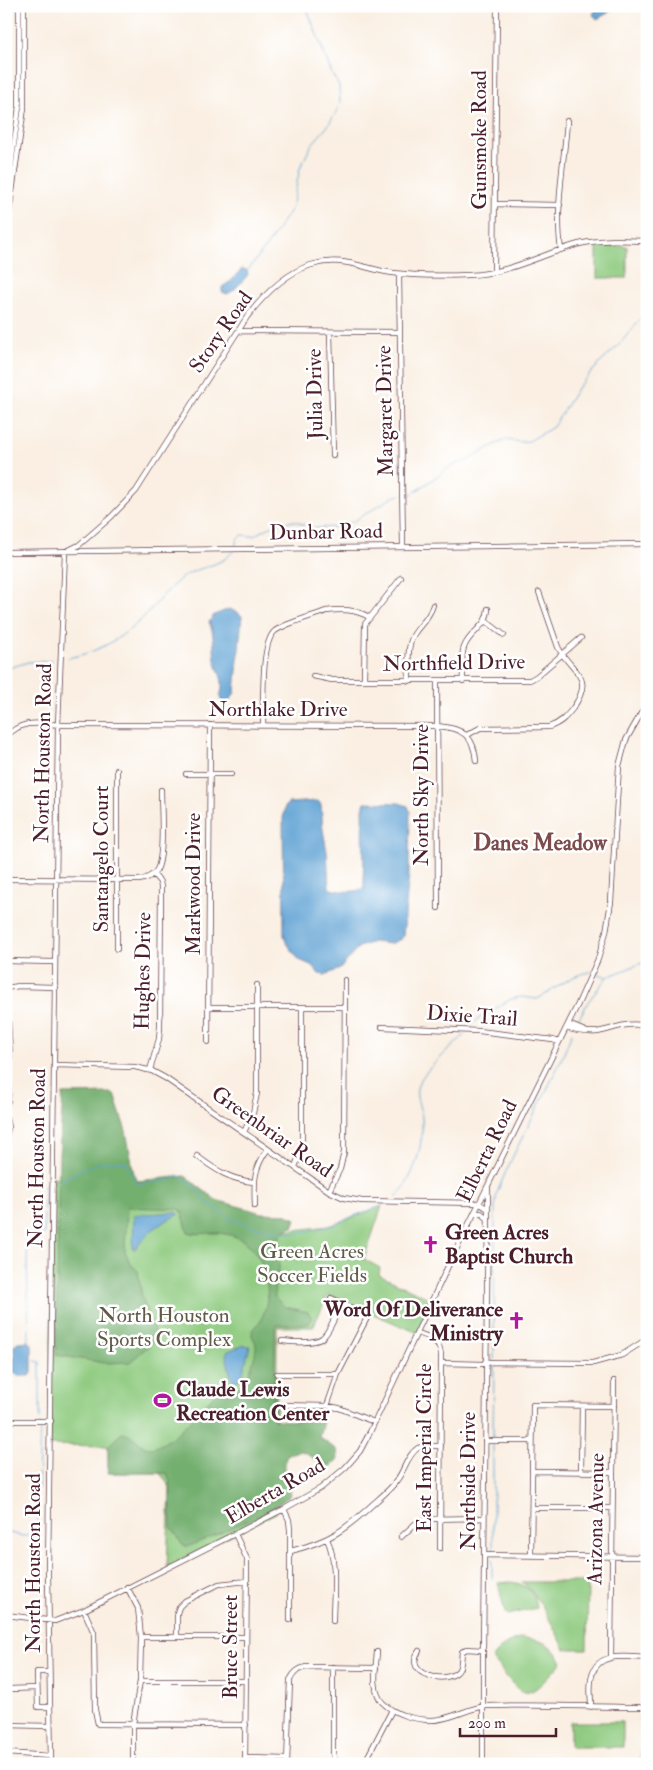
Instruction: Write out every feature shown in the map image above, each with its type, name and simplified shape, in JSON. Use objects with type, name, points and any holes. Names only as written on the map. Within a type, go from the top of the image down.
[{"type":"street","points":[[6,200],[19,108],[19,6]]},
{"type":"street","points":[[6,234],[24,108],[24,6]]},
{"type":"street","name":"Gunsmoke Road","points":[[494,272],[497,8]]},
{"type":"street","points":[[561,250],[559,236],[560,205],[567,122]]},
{"type":"street","points":[[494,204],[560,205]]},
{"type":"street","name":"Story Road","points":[[65,552],[79,545],[112,517],[136,491],[255,307],[276,286],[298,271],[326,262],[348,262],[398,274],[464,276],[494,272],[580,244],[602,240],[647,241]]},
{"type":"street","name":"Margaret Drive","points":[[398,274],[403,547]]},
{"type":"street","points":[[239,330],[399,332]]},
{"type":"street","name":"Julia Drive","points":[[330,332],[333,455]]},
{"type":"street","name":"Dunbar Road","points":[[6,552],[647,544]]},
{"type":"street","name":"North Houston Road","points":[[51,1764],[49,1621],[54,1065],[58,725],[65,552]]},
{"type":"street","points":[[364,680],[364,629],[369,617],[401,578]]},
{"type":"street","points":[[476,761],[472,742],[466,735],[480,728],[549,727],[555,725],[566,718],[578,700],[583,687],[579,674],[561,654],[539,592]]},
{"type":"street","points":[[409,681],[411,640],[419,627],[430,616],[433,605]]},
{"type":"street","points":[[463,681],[462,657],[465,646],[486,622],[488,609]]},
{"type":"street","points":[[263,725],[265,657],[268,642],[276,631],[326,611],[355,610],[369,617]]},
{"type":"street","points":[[486,622],[504,635]]},
{"type":"street","name":"Northfield Drive","points":[[313,676],[332,680],[530,680],[538,676],[581,638]]},
{"type":"street","name":"North Sky Drive","points":[[438,681],[438,908]]},
{"type":"street","name":"Elberta Road","points":[[6,1615],[56,1622],[84,1610],[235,1534],[321,1488],[345,1468],[360,1451],[479,1202],[593,973],[606,932],[611,902],[619,766],[626,740],[647,703]]},
{"type":"street","name":"Northlake Drive","points":[[6,737],[13,729],[22,724],[38,723],[58,725],[437,726],[460,730],[466,735]]},
{"type":"street","name":"Markwood Drive","points":[[208,1042],[210,725]]},
{"type":"street","name":"Santangelo Court","points":[[117,770],[117,949]]},
{"type":"street","points":[[186,774],[231,774]]},
{"type":"street","points":[[6,879],[139,880],[153,874],[161,857],[161,790]]},
{"type":"street","name":"Hughes Drive","points":[[150,1070],[159,1038],[160,1027],[161,887],[160,882],[153,874]]},
{"type":"street","points":[[6,961],[56,962]]},
{"type":"street","points":[[329,1192],[340,1169],[344,1152],[344,980]]},
{"type":"street","points":[[244,1132],[252,1113],[257,1093],[257,985]]},
{"type":"street","points":[[6,988],[19,986],[56,987]]},
{"type":"street","points":[[209,1007],[344,1007]]},
{"type":"street","points":[[294,1167],[300,1153],[302,1137],[302,1008]]},
{"type":"street","points":[[6,1014],[10,1054],[7,1103]]},
{"type":"street","points":[[567,1026],[582,1032],[597,1032],[630,1024],[647,1026]]},
{"type":"street","name":"Dixie Trail","points":[[382,1027],[479,1032],[559,1042]]},
{"type":"street","name":"Greenbriar Road","points":[[54,1065],[127,1066],[150,1070],[165,1078],[329,1192],[344,1198],[362,1201],[479,1202]]},
{"type":"street","points":[[6,1118],[8,1128],[6,1136]]},
{"type":"street","points":[[254,1206],[254,1182],[257,1166],[268,1149]]},
{"type":"street","points":[[197,1156],[229,1177],[240,1181],[254,1182]]},
{"type":"street","name":"Northside Drive","points":[[484,1764],[483,1650],[488,1186]]},
{"type":"street","points":[[479,1202],[488,1209]]},
{"type":"street","points":[[474,1213],[481,1213],[487,1218]]},
{"type":"street","points":[[327,1406],[338,1374],[368,1316],[331,1298]]},
{"type":"street","points":[[282,1341],[303,1342],[321,1339],[327,1333],[341,1302]]},
{"type":"street","name":"East Imperial Circle","points":[[418,1332],[434,1340],[440,1346],[440,1548]]},
{"type":"street","points":[[441,1363],[593,1363],[622,1355],[647,1339]]},
{"type":"street","points":[[277,1374],[338,1374]]},
{"type":"street","name":"Arizona Avenue","points":[[612,1657],[614,1381]]},
{"type":"street","points":[[278,1405],[327,1406],[357,1414],[374,1422]]},
{"type":"street","points":[[532,1555],[533,1405],[614,1406]]},
{"type":"street","points":[[581,1472],[582,1406]]},
{"type":"street","points":[[6,1421],[51,1422]]},
{"type":"street","points":[[485,1441],[532,1441]]},
{"type":"street","points":[[291,1551],[327,1539],[357,1518],[393,1486],[412,1454],[418,1448],[441,1446]]},
{"type":"street","points":[[532,1471],[613,1472]]},
{"type":"street","points":[[284,1508],[289,1520],[291,1551],[290,1620]]},
{"type":"street","points":[[532,1508],[612,1508]]},
{"type":"street","points":[[401,1537],[421,1521],[432,1518],[484,1518]]},
{"type":"street","name":"Bruce Street","points":[[235,1534],[247,1559],[245,1764]]},
{"type":"street","points":[[327,1539],[333,1558],[333,1621]]},
{"type":"street","points":[[484,1555],[647,1557]]},
{"type":"street","points":[[177,1637],[177,1613],[179,1607],[185,1601],[219,1584],[247,1582]]},
{"type":"street","points":[[127,1587],[138,1608],[141,1637],[140,1681],[133,1724],[133,1764]]},
{"type":"street","points":[[84,1610],[94,1633],[95,1710],[98,1724],[246,1724]]},
{"type":"street","points":[[141,1637],[246,1637]]},
{"type":"street","points":[[419,1651],[415,1657],[415,1664],[420,1672],[433,1677],[454,1674],[458,1671],[462,1652],[466,1650],[483,1650]]},
{"type":"street","points":[[377,1652],[375,1688],[378,1695],[382,1702],[392,1710],[413,1718],[432,1720],[451,1717],[484,1706],[647,1707]]},
{"type":"street","points":[[591,1707],[591,1678],[594,1668],[601,1661],[612,1657],[647,1658]]},
{"type":"street","points":[[245,1758],[287,1761],[290,1680],[293,1674],[306,1667],[376,1668]]},
{"type":"street","points":[[333,1667],[333,1752],[334,1758],[339,1764]]},
{"type":"street","points":[[49,1672],[37,1672],[37,1688],[38,1707],[50,1707]]},
{"type":"street","points":[[140,1681],[245,1681]]},
{"type":"street","points":[[10,1689],[37,1688]]},
{"type":"street","points":[[364,1764],[392,1710]]},
{"type":"street","points":[[6,1725],[50,1726]]},
{"type":"street","points":[[6,1753],[50,1756]]},
{"type":"street","points":[[368,1756],[381,1764]]},
{"type":"green space","points":[[597,246],[627,246],[627,278],[597,278]]},
{"type":"green space","points":[[111,1093],[117,1099],[126,1131],[134,1174],[138,1181],[185,1176],[216,1200],[262,1213],[285,1214],[296,1219],[293,1227],[285,1230],[279,1238],[279,1268],[274,1283],[275,1297],[285,1307],[308,1312],[312,1318],[309,1324],[275,1325],[274,1420],[323,1422],[319,1437],[337,1450],[338,1459],[331,1466],[324,1465],[305,1452],[300,1451],[286,1457],[285,1468],[291,1490],[285,1500],[243,1523],[187,1547],[182,1545],[171,1527],[170,1481],[167,1473],[108,1473],[108,1446],[123,1432],[131,1435],[145,1447],[153,1447],[163,1443],[186,1425],[222,1386],[241,1387],[244,1384],[255,1354],[256,1344],[252,1333],[266,1306],[266,1278],[259,1258],[245,1242],[236,1237],[221,1233],[197,1234],[188,1232],[182,1212],[179,1209],[127,1207],[125,1251],[130,1263],[138,1271],[142,1297],[156,1336],[153,1342],[130,1362],[105,1363],[56,1355],[59,1155],[63,1094]]},
{"type":"green space","name":"North Houston Sports Complex","points":[[53,1177],[125,1188],[277,1232],[329,1226],[382,1206],[364,1259],[380,1268],[379,1275],[433,1300],[418,1333],[328,1295],[313,1327],[277,1327],[276,1513],[167,1567],[170,1487],[160,1473],[108,1473],[108,1446],[50,1445]]},
{"type":"green space","points":[[510,1582],[521,1584],[529,1589],[534,1597],[537,1608],[507,1615],[498,1583]]},
{"type":"green space","points":[[522,1582],[588,1582],[587,1649],[565,1649],[540,1603]]},
{"type":"green space","points":[[522,1638],[541,1641],[546,1644],[562,1662],[540,1685],[532,1691],[526,1692],[519,1690],[512,1683],[492,1658],[505,1645]]},
{"type":"green space","points":[[640,1715],[647,1715],[647,1764],[641,1764]]},
{"type":"green space","points":[[570,1722],[623,1722],[623,1747],[570,1747]]},
{"type":"water","points":[[597,6],[613,6],[608,13],[597,19],[593,15]]},
{"type":"water","points":[[242,269],[247,270],[248,275],[233,291],[227,294],[222,292],[222,287],[231,281]]},
{"type":"water","points":[[229,609],[242,616],[235,692],[231,699],[224,704],[220,698],[222,680],[215,660],[213,636],[209,622],[214,615]]},
{"type":"water","points":[[318,801],[321,804],[327,851],[329,888],[341,891],[357,891],[364,888],[363,809],[365,802],[399,803],[408,806],[410,811],[409,874],[403,936],[401,939],[390,944],[373,942],[359,947],[340,969],[325,975],[319,974],[311,965],[299,960],[286,942],[284,935],[283,819],[285,806],[289,803]]},
{"type":"water","points":[[176,1212],[178,1215],[154,1229],[133,1249],[134,1215]]},
{"type":"water","points":[[29,1341],[32,1344],[32,1373],[30,1376],[18,1376],[14,1373],[14,1345],[18,1342]]},
{"type":"water","points":[[245,1345],[250,1346],[241,1379],[234,1381],[231,1377],[226,1355],[228,1351]]},
{"type":"waterway","points":[[248,270],[269,243],[292,207],[300,168],[312,144],[327,127],[340,102],[339,86],[332,74],[306,6]]},
{"type":"waterway","points":[[405,494],[415,492],[450,467],[470,459],[496,444],[506,440],[529,441],[553,427],[578,387],[618,346],[647,311]]},
{"type":"waterway","points":[[235,547],[237,539],[241,535],[253,536],[278,523],[295,521],[316,528],[338,527],[354,521],[393,497],[400,495]]},
{"type":"waterway","points":[[68,658],[90,652],[110,643],[145,616],[183,577],[223,560],[233,551]]},
{"type":"waterway","points":[[6,669],[28,662],[52,661]]},
{"type":"waterway","points":[[577,1022],[588,1002],[607,977],[647,961]]},
{"type":"waterway","points":[[470,1028],[475,1021],[511,999],[521,997],[537,999],[569,979],[591,972]]},
{"type":"waterway","points":[[596,973],[607,977]]},
{"type":"waterway","points":[[396,1197],[413,1171],[419,1150],[422,1118],[417,1088],[431,1067],[466,1033]]},
{"type":"waterway","points":[[494,1360],[495,1206],[497,1193],[505,1173],[555,1073],[572,1033]]},
{"type":"waterway","points":[[59,1182],[99,1163],[126,1162],[137,1184],[170,1180],[179,1176],[193,1185],[205,1200],[228,1218],[255,1227],[296,1234],[334,1225],[382,1206]]},
{"type":"waterway","points":[[44,1185],[44,1211]]},
{"type":"waterway","points":[[29,1341],[27,1250],[30,1243],[44,1235],[44,1214]]},
{"type":"waterway","points":[[35,1361],[40,1362],[40,1419]]},
{"type":"waterway","points":[[493,1438],[494,1366]]},
{"type":"waterway","points":[[38,1488],[40,1424]]},
{"type":"waterway","points":[[493,1445],[493,1552]]},
{"type":"waterway","points":[[6,1532],[22,1536],[34,1535],[38,1527],[38,1503]]},
{"type":"waterway","points":[[492,1559],[492,1578]]},
{"type":"place","name":"Green Acres Baptist Church","points":[[431,1244]]},
{"type":"place","name":"Word Of Deliverance Ministry","points":[[517,1321]]},
{"type":"place","name":"Claude Lewis Recreation Center","points":[[162,1401]]},
{"type":"district","name":"Danes Meadow","points":[[540,843]]},
{"type":"park label","name":"Green Acres Soccer Fields","points":[[312,1263]]}]
